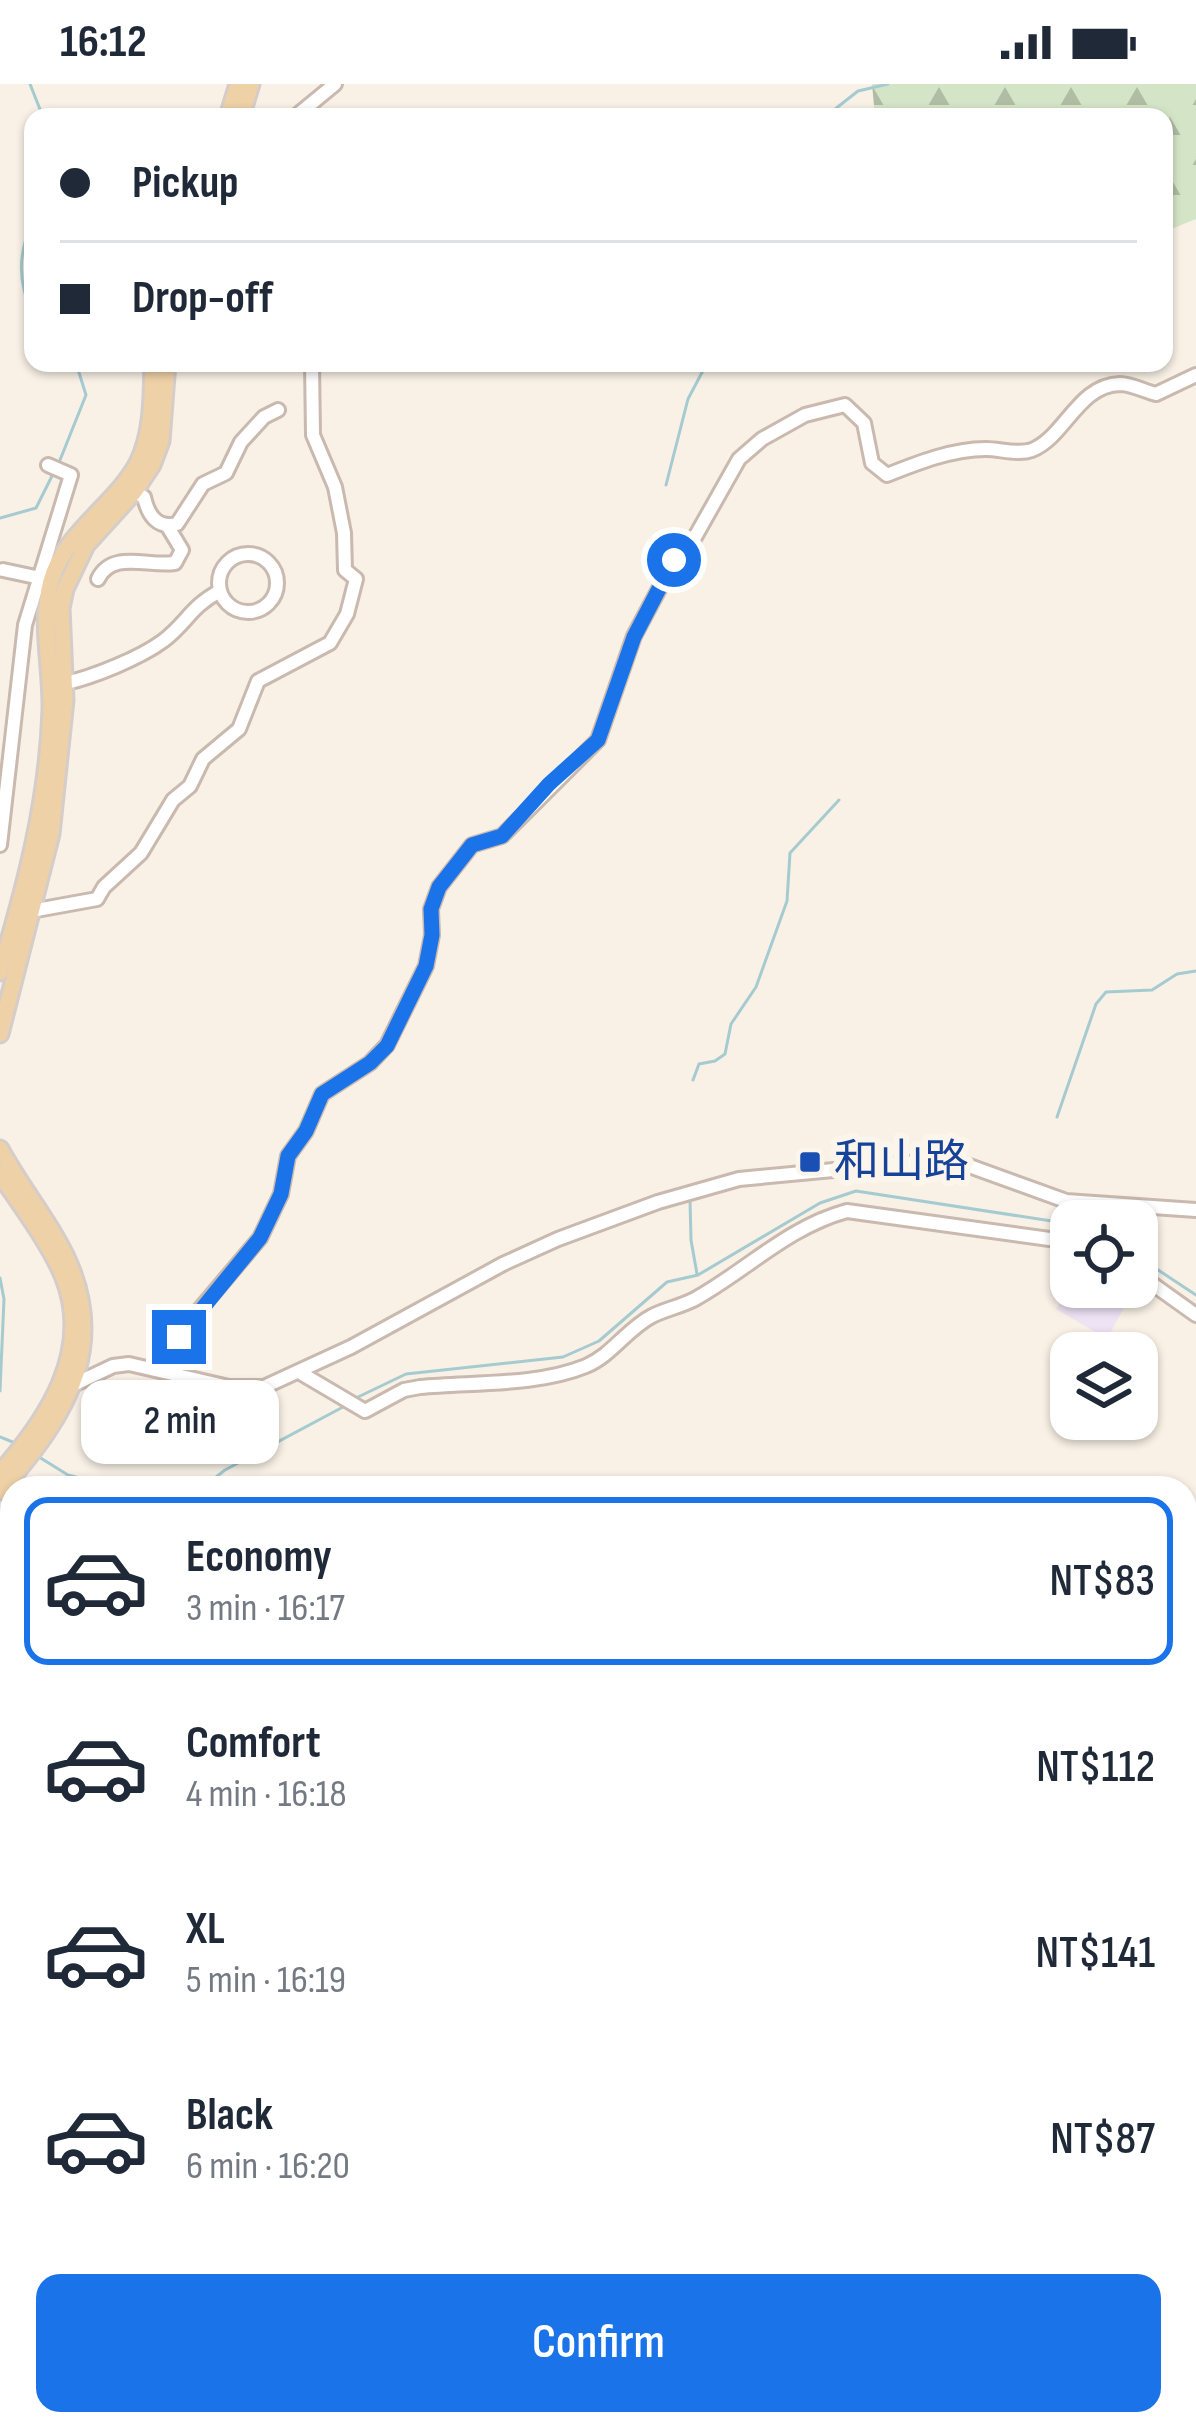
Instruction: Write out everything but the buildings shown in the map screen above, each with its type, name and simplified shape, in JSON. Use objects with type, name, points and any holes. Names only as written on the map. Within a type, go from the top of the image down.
[{"type":"main road","points":[[0,972],[41,823],[51,709],[45,579],[139,460],[151,414],[153,372]]},
{"type":"main road","points":[[0,1034],[51,834],[66,683],[61,608],[70,572],[86,545],[152,465],[161,441],[166,372]]},
{"type":"main road","points":[[0,1149],[56,1237],[73,1273],[84,1342],[35,1441],[9,1476]]},
{"type":"main road","points":[[0,1174],[64,1278],[73,1336],[67,1383]]},
{"type":"main road","points":[[0,1473],[18,1461]]},
{"type":"street","points":[[307,108],[335,84]]},
{"type":"street","points":[[31,911],[97,899],[141,853],[173,800],[190,786],[203,759],[238,729],[258,681],[330,643],[346,614],[356,579],[345,570],[335,487],[314,435],[313,372]]},
{"type":"street","points":[[152,1367],[260,1238],[281,1194],[288,1156],[306,1131],[322,1094],[387,1046],[426,966],[431,909],[439,887],[472,845],[502,836],[598,740],[634,637],[674,560],[695,537],[748,449],[805,416],[845,405],[864,423],[872,463],[886,475],[924,460],[982,448],[1028,451],[1050,437],[1072,409],[1110,386],[1124,383],[1156,394],[1196,375]]},
{"type":"street","points":[[168,526],[186,514],[203,484],[226,473],[241,442],[264,417],[278,410]]},
{"type":"street","points":[[0,845],[25,625],[45,579],[71,475],[48,465]]},
{"type":"street","points":[[98,579],[104,567],[116,560],[155,566],[175,563],[182,550],[168,526],[147,514],[144,497],[134,492]]},
{"type":"street","points":[[240,555],[262,558],[276,575],[274,597],[256,611],[234,609],[220,591],[223,569],[240,555]]},
{"type":"street","points":[[3,570],[45,579]]},
{"type":"street","points":[[66,683],[95,676],[159,644],[193,606],[220,591]]},
{"type":"street","points":[[67,1383],[129,1364],[247,1389],[264,1387],[558,1239],[658,1202],[739,1179],[950,1159],[1066,1201],[1196,1210]]},
{"type":"street","points":[[299,1372],[362,1410],[420,1387],[550,1376],[581,1368],[600,1359],[650,1317],[692,1301],[794,1233],[847,1211],[1050,1239]]},
{"type":"street","points":[[1158,1288],[1196,1315]]},
{"type":"shaded area","points":[[1124,1308],[1111,1332],[1095,1332],[1056,1309]]},
{"type":"green space","points":[[872,84],[1196,84],[1196,219],[1173,228],[1173,108],[874,108]]},
{"type":"waterway","points":[[30,84],[39,108]]},
{"type":"waterway","points":[[836,108],[858,91],[888,84]]},
{"type":"waterway","points":[[24,244],[24,290]]},
{"type":"waterway","points":[[58,465],[86,395],[79,372]]},
{"type":"waterway","points":[[666,485],[688,399],[702,372]]},
{"type":"waterway","points":[[0,518],[36,508],[53,474]]},
{"type":"waterway","points":[[693,1080],[699,1064],[725,1054],[731,1024],[756,987],[787,901],[790,853],[839,800]]},
{"type":"waterway","points":[[1057,1117],[1096,1004],[1106,992],[1152,990],[1177,974],[1196,971]]},
{"type":"waterway","points":[[356,1398],[406,1374],[563,1357],[599,1341],[667,1282],[698,1275],[820,1203],[856,1191],[1050,1221]]},
{"type":"waterway","points":[[690,1200],[697,1274]]},
{"type":"waterway","points":[[1158,1270],[1196,1295]]},
{"type":"waterway","points":[[0,1278],[4,1299],[0,1391]]},
{"type":"waterway","points":[[217,1476],[343,1407]]},
{"type":"waterway","points":[[0,1437],[15,1443]]},
{"type":"waterway","points":[[39,1457],[72,1476]]},
{"type":"place","name":"和山路","points":[[810,1162]]},
{"type":"route","points":[[179,1337],[260,1238],[281,1194],[288,1156],[306,1131],[322,1094],[387,1046],[426,966],[431,909],[439,887],[472,845],[502,836],[598,740],[634,637],[674,560]]}]
